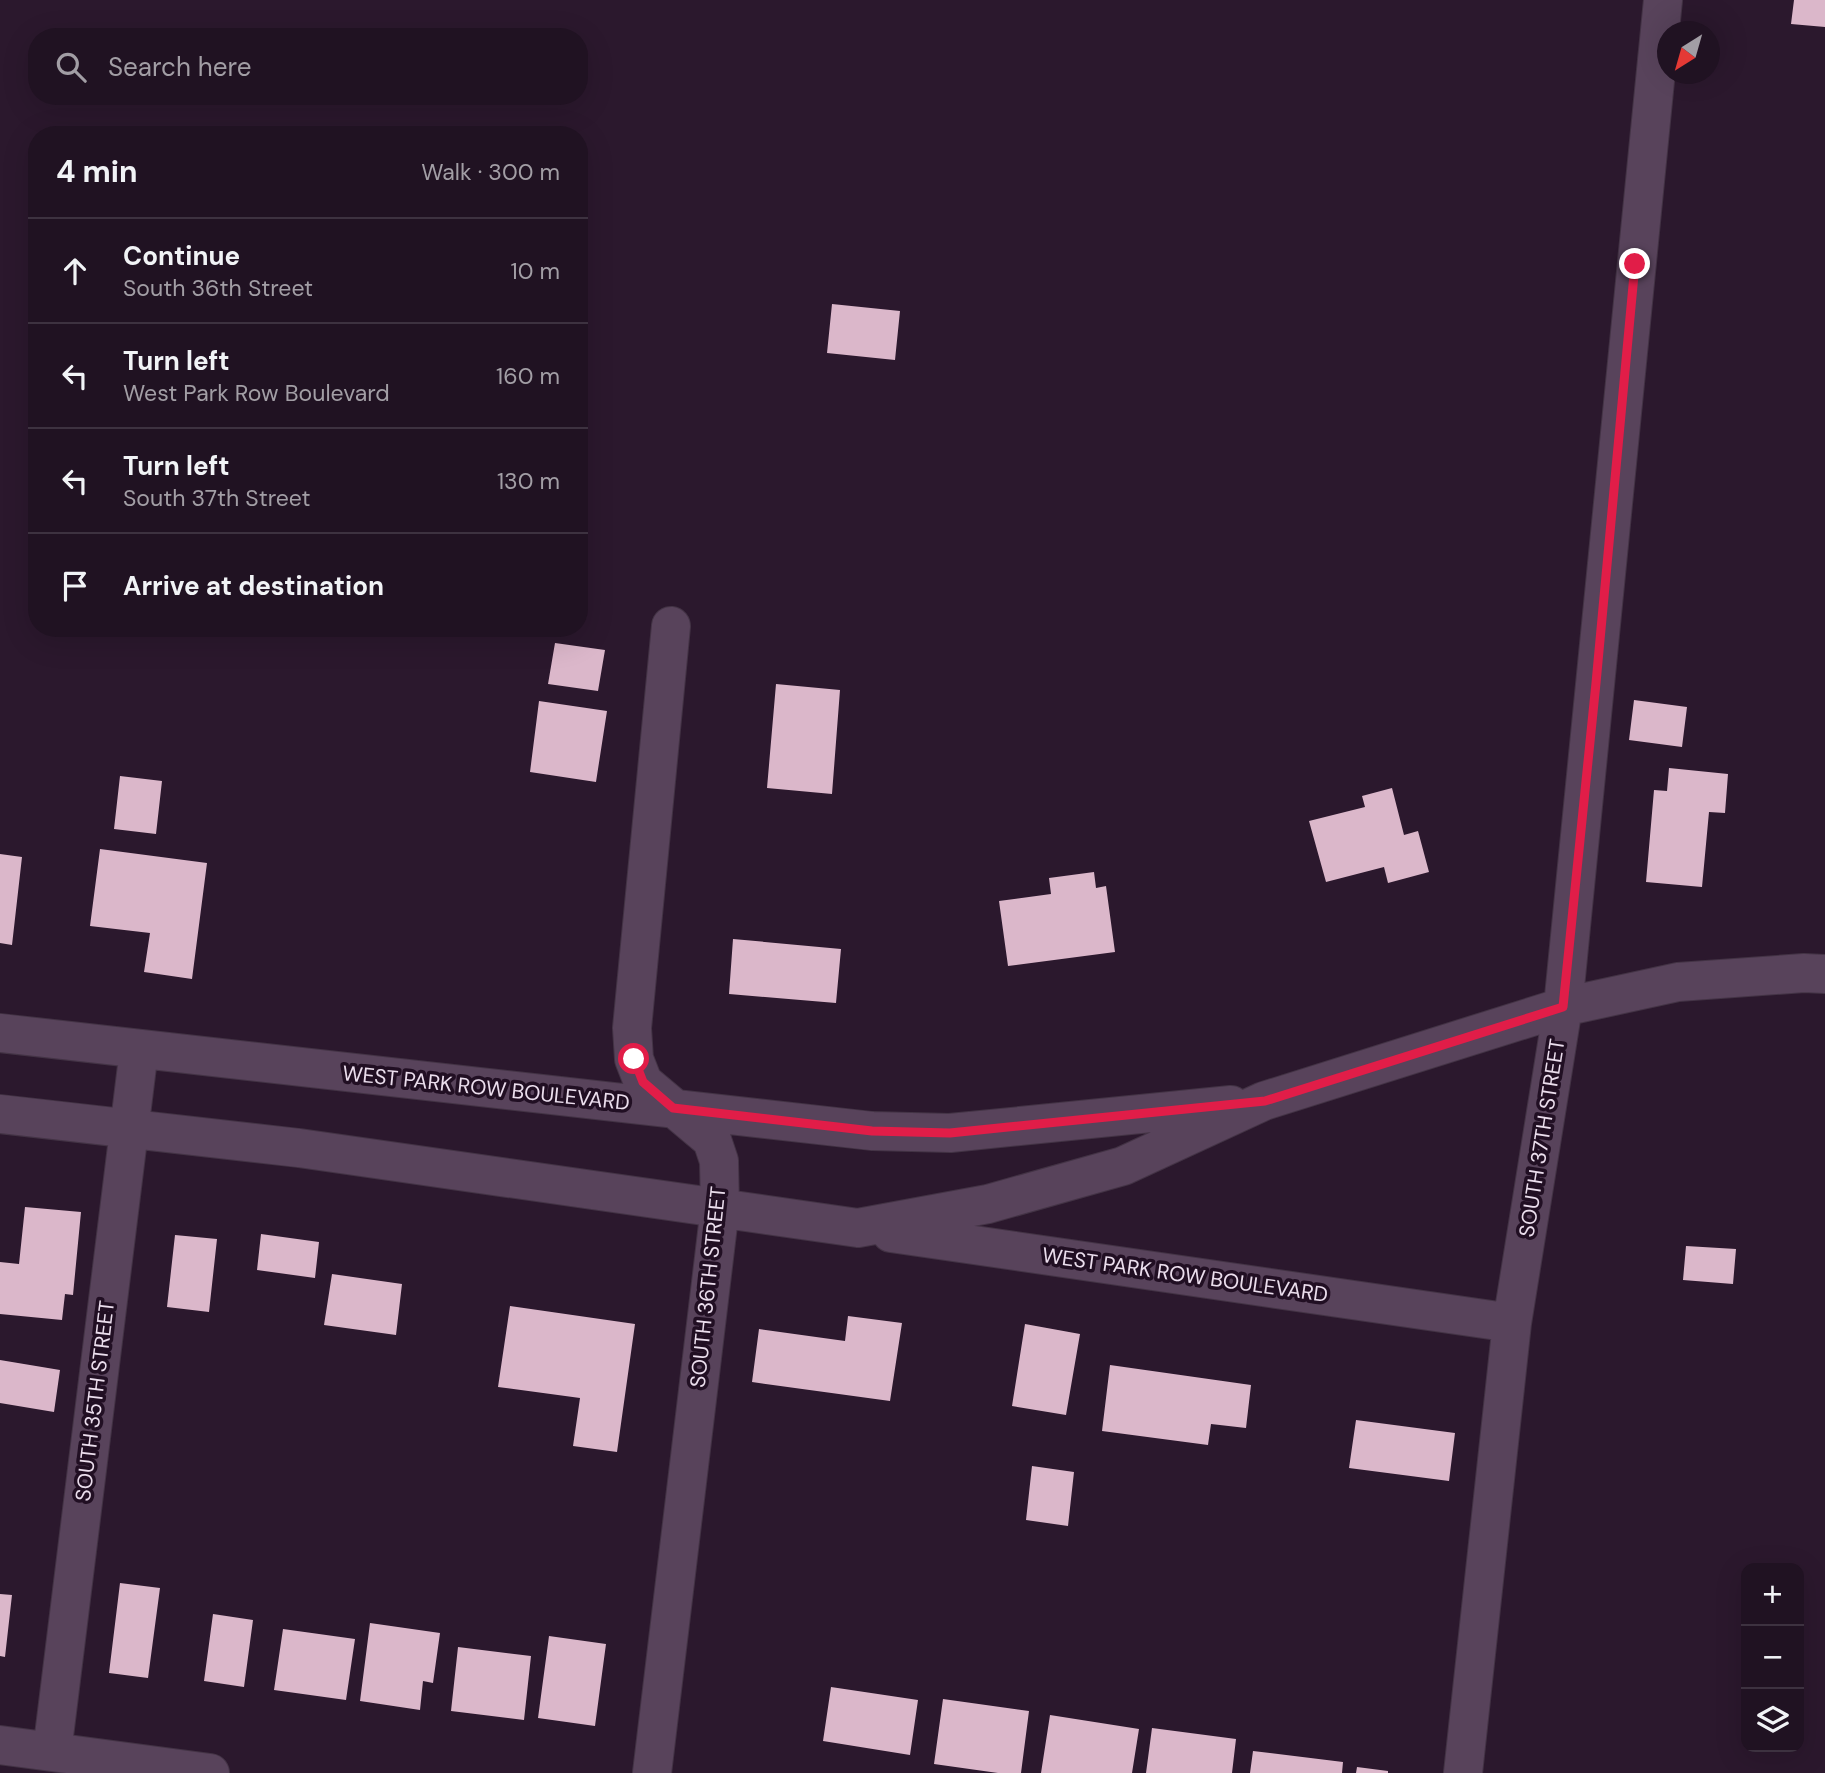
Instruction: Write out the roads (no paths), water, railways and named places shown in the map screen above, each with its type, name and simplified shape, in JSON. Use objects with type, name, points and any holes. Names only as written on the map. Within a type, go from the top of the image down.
[{"type":"street","name":"SOUTH 37TH STREET","points":[[1464,1773],[1512,1322],[1563,1007],[1663,0]]},
{"type":"street","name":"SOUTH 36TH STREET","points":[[652,1773],[720,1208],[719,1161],[712,1140],[643,1082],[634,1059],[632,1028],[671,626]]},
{"type":"street","name":"WEST PARK ROW BOULEVARD","points":[[858,1228],[988,1204],[1123,1166],[1265,1101],[1563,1007],[1678,982],[1804,973],[1825,974]]},
{"type":"street","name":"WEST PARK ROW BOULEVARD","points":[[0,1033],[872,1131],[950,1133],[1265,1101]]},
{"type":"street","name":"SOUTH 35TH STREET","points":[[52,1752],[139,1050]]},
{"type":"street","name":"WEST PARK ROW BOULEVARD","points":[[0,1114],[299,1148],[1512,1322]]},
{"type":"street","points":[[0,1745],[210,1773]]}]
